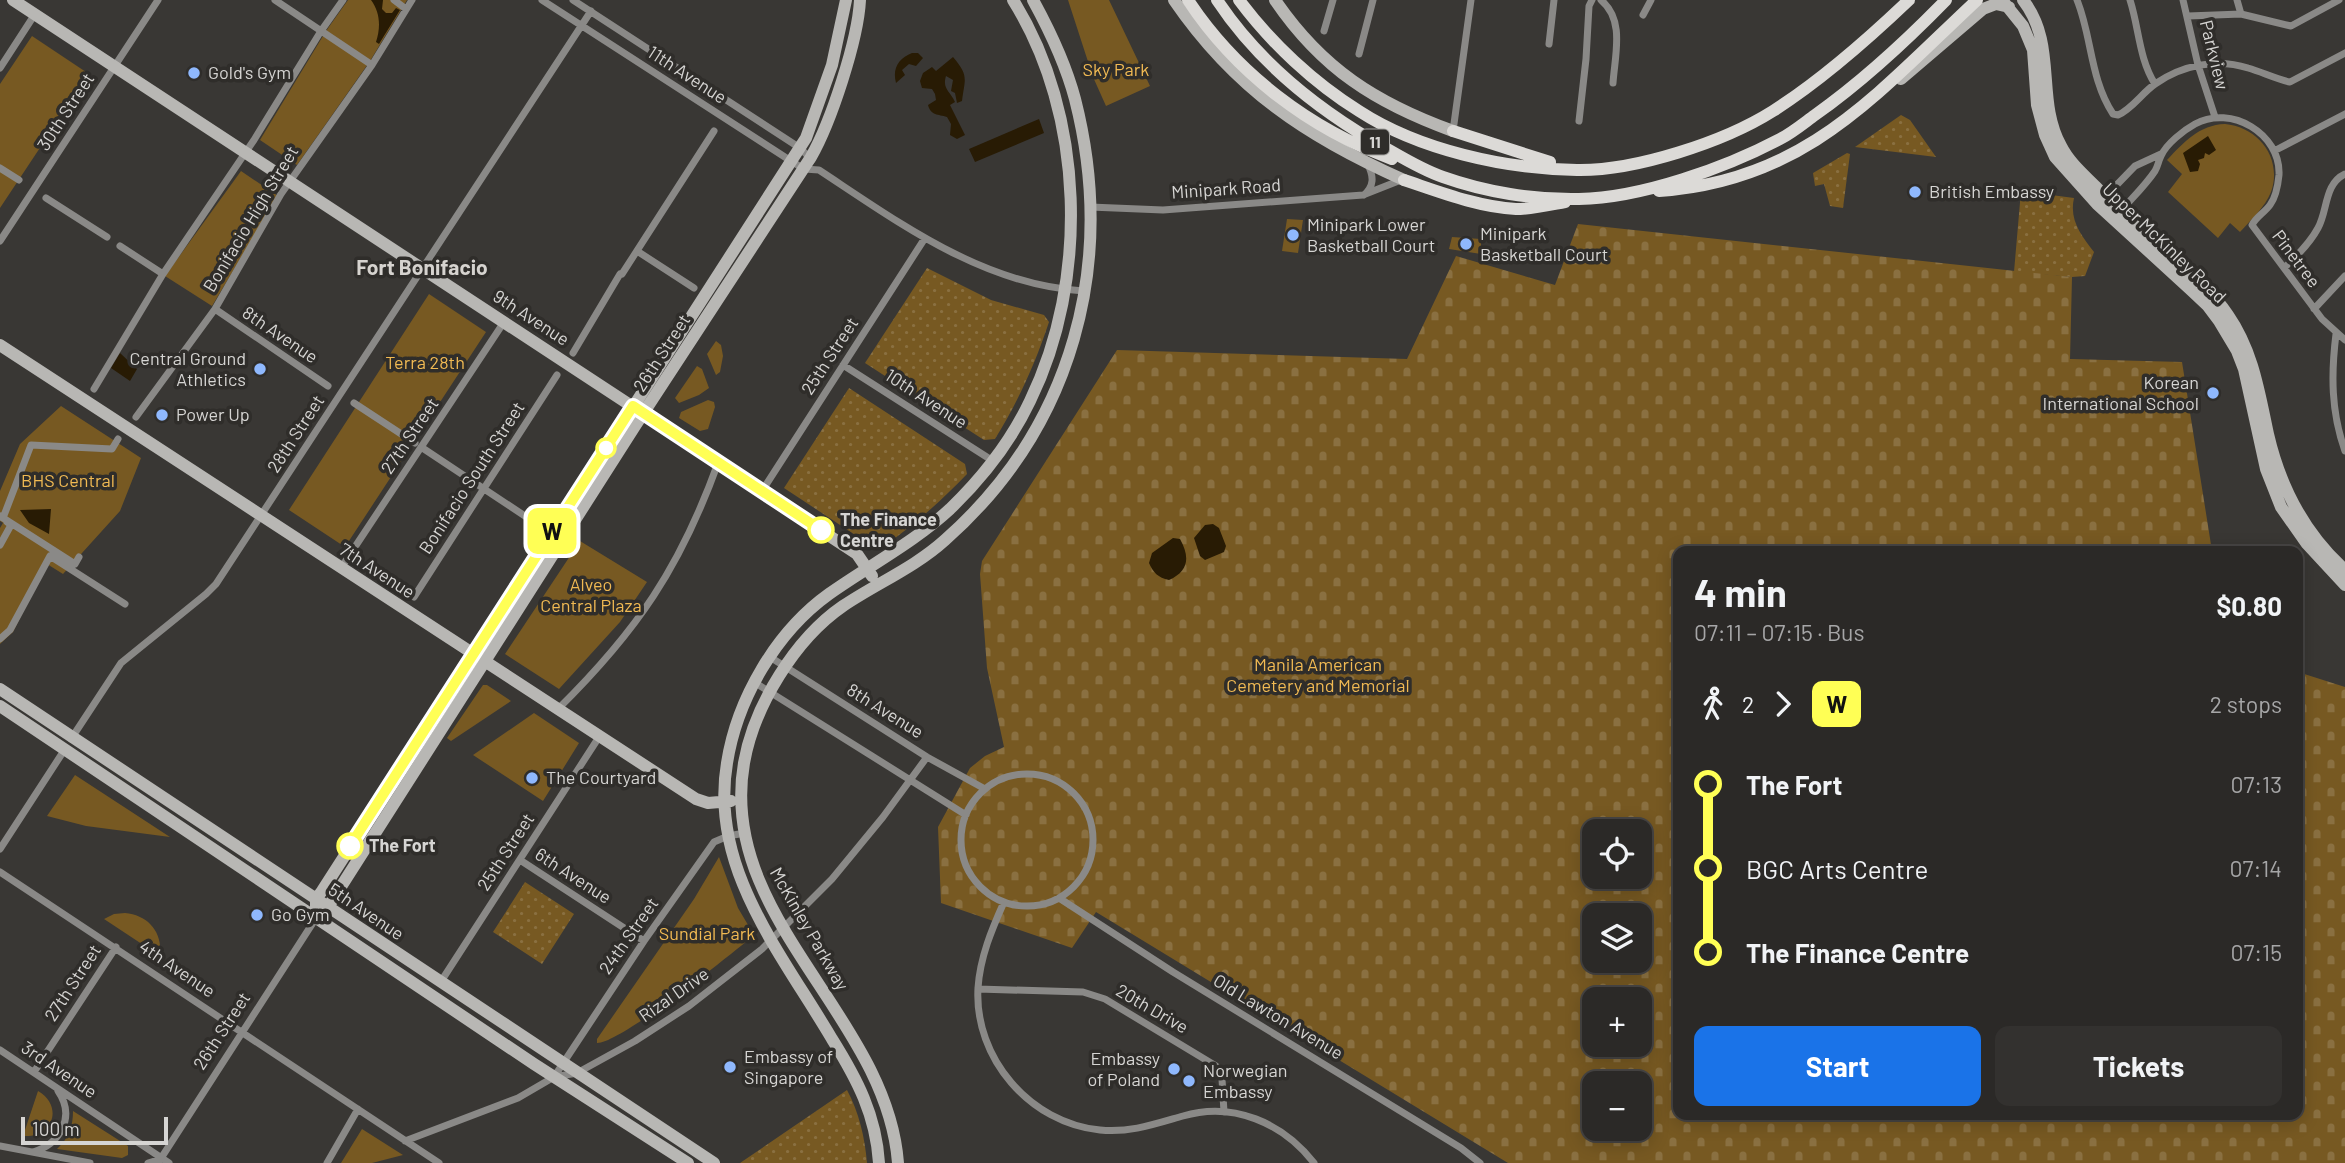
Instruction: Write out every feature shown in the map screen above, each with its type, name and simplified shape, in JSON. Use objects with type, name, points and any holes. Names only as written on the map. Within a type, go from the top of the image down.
[{"type":"main road","name":"9th Avenue","points":[[13,0],[857,554],[878,586]]},
{"type":"main road","name":"26th Street","points":[[316,918],[328,907],[484,662],[800,148],[815,117],[832,65],[846,0]]},
{"type":"main road","name":"26th Street","points":[[316,900],[473,654],[804,169],[824,132],[847,60],[860,0]]},
{"type":"main road","name":"McKinley Parkway","points":[[879,1163],[873,1124],[862,1091],[772,940],[739,878],[723,801],[727,760],[739,718],[754,682],[770,657],[814,606],[931,526],[971,488],[993,461],[1032,399],[1051,348],[1064,290],[1071,212],[1064,134],[1051,80],[1035,40],[1013,0]]},
{"type":"main road","name":"McKinley Parkway","points":[[898,1163],[891,1119],[878,1085],[784,928],[755,872],[745,833],[741,799],[744,765],[749,741],[770,691],[806,641],[839,609],[916,564],[943,542],[985,500],[1020,456],[1048,408],[1062,374],[1072,346],[1090,250],[1090,180],[1074,98],[1051,33],[1033,0]]},
{"type":"main road","points":[[1174,0],[1200,36],[1231,70],[1266,101],[1303,128],[1367,163],[1404,180],[1459,198],[1516,209],[1579,199]]},
{"type":"main road","points":[[1188,0],[1231,53],[1297,110],[1351,143],[1440,176]]},
{"type":"main road","name":"11","points":[[1217,0],[1237,29],[1301,92],[1350,127],[1440,176],[1476,187],[1579,199],[1645,190],[1712,169],[1782,138],[1848,92],[1946,0]]},
{"type":"main road","name":"11","points":[[1238,0],[1277,45],[1359,112],[1450,153],[1510,164],[1577,170],[1635,163],[1700,146],[1772,112],[1828,71],[1909,0]]},
{"type":"main road","points":[[1275,0],[1290,22],[1319,53],[1357,84],[1386,103],[1453,131],[1577,170]]},
{"type":"main road","points":[[1872,99],[1977,0]]},
{"type":"main road","name":"Upper McKinley Road","points":[[2023,0],[2033,16],[2045,53],[2047,103],[2057,139],[2101,201]]},
{"type":"main road","points":[[1627,192],[1712,184],[1759,170],[1808,146],[1933,53],[1983,9],[2006,3]]},
{"type":"main road","name":"Upper McKinley Road","points":[[2006,3],[2023,26],[2033,50],[2037,105],[2048,142],[2061,164],[2192,290],[2219,321],[2237,351],[2293,502],[2316,539],[2345,570]]},
{"type":"main road","name":"7th Avenue","points":[[0,345],[696,799],[708,803],[741,799]]},
{"type":"main road","name":"Upper McKinley Road","points":[[2259,415],[2266,469],[2281,507],[2307,544],[2345,585]]},
{"type":"main road","name":"5th Avenue","points":[[0,689],[69,743],[316,918],[554,1077],[671,1159],[688,1163]]},
{"type":"main road","name":"5th Avenue","points":[[0,706],[69,743],[328,907],[440,984],[714,1163]]},
{"type":"main road","points":[[316,900],[316,918]]},
{"type":"street","name":"30th Street","points":[[0,241],[158,0]]},
{"type":"street","points":[[275,0],[372,65]]},
{"type":"street","points":[[94,389],[163,274],[246,153],[343,0]]},
{"type":"street","points":[[394,0],[407,9]]},
{"type":"street","name":"Bonifacio High Street","points":[[136,417],[215,309],[289,181],[372,65],[412,0]]},
{"type":"street","name":"11th Avenue","points":[[542,0],[804,169]]},
{"type":"street","name":"11th Avenue","points":[[573,0],[800,148],[811,157],[817,169]]},
{"type":"street","points":[[1324,32],[1334,0]]},
{"type":"street","points":[[1359,54],[1373,0]]},
{"type":"street","points":[[1453,131],[1471,0]]},
{"type":"street","points":[[1549,44],[1554,0]]},
{"type":"street","points":[[1579,121],[1589,6],[1592,0]]},
{"type":"street","points":[[1601,0],[1611,8],[1616,18],[1613,83]]},
{"type":"street","points":[[1643,15],[1651,0]]},
{"type":"street","points":[[2077,0],[2090,40],[2100,90],[2113,114],[2118,115],[2155,84],[2177,71],[2198,65],[2234,64],[2290,82],[2345,53]]},
{"type":"street","points":[[2130,0],[2145,68],[2155,84]]},
{"type":"street","name":"Parkview","points":[[2183,0],[2198,65],[2215,117]]},
{"type":"street","points":[[2237,0],[2241,14]]},
{"type":"street","points":[[2188,16],[2241,14],[2291,26],[2339,0]]},
{"type":"street","name":"28th Street","points":[[0,849],[121,663],[206,594],[261,516],[591,11]]},
{"type":"street","points":[[0,68],[34,14]]},
{"type":"street","points":[[2101,201],[2135,166],[2161,154],[2194,124],[2215,117],[2230,118],[2255,127],[2274,151],[2345,114]]},
{"type":"street","points":[[573,353],[713,132]]},
{"type":"street","name":"Pinetree","points":[[2274,151],[2279,174],[2274,196],[2270,205],[2252,225],[2314,309],[2336,334],[2345,340]]},
{"type":"street","points":[[2116,215],[2156,170],[2161,154]]},
{"type":"street","points":[[1363,195],[1370,190],[1373,178],[1367,163]]},
{"type":"street","points":[[0,168],[19,180]]},
{"type":"street","points":[[804,169],[817,169],[925,238],[983,268],[1021,281],[1064,290],[1084,291]]},
{"type":"street","points":[[2285,267],[2302,251],[2318,229],[2332,184],[2345,174]]},
{"type":"street","name":"Minipark Road","points":[[1090,207],[1163,210],[1363,195],[1395,181],[1404,180]]},
{"type":"street","points":[[46,198],[107,237]]},
{"type":"street","name":"25th Street","points":[[762,491],[925,238]]},
{"type":"street","points":[[120,246],[163,274]]},
{"type":"street","points":[[637,251],[694,288]]},
{"type":"street","points":[[2314,309],[2345,276]]},
{"type":"street","name":"8th Avenue","points":[[215,309],[328,386]]},
{"type":"street","name":"27th Street","points":[[341,568],[418,445],[504,321]]},
{"type":"street","points":[[2336,334],[2332,376],[2333,402],[2345,451]]},
{"type":"street","name":"10th Avenue","points":[[843,365],[993,461]]},
{"type":"street","name":"Bonifacio South Street","points":[[414,597],[557,375]]},
{"type":"street","points":[[354,402],[540,526]]},
{"type":"street","points":[[1,517],[31,445],[112,449],[118,439]]},
{"type":"street","points":[[558,710],[617,648],[650,604],[693,525],[718,463]]},
{"type":"street","points":[[0,545],[11,525],[1,517]]},
{"type":"street","points":[[1,517],[77,560],[67,576]]},
{"type":"street","points":[[0,639],[10,630],[50,556],[125,604]]},
{"type":"street","name":"8th Avenue","points":[[770,657],[927,757],[985,789]]},
{"type":"street","points":[[754,682],[966,815]]},
{"type":"street","name":"25th Street","points":[[440,984],[599,737]]},
{"type":"street","name":"Rizal Drive","points":[[405,1141],[519,1098],[554,1077],[576,1073],[635,1041],[689,1006],[772,940],[844,866],[927,757]]},
{"type":"street","points":[[1035,774],[1056,780],[1080,801],[1092,831],[1090,857],[1079,881],[1059,898],[1032,906],[1004,902],[978,884],[967,867],[961,846],[966,815],[985,789],[1004,778],[1035,774]]},
{"type":"street","points":[[728,835],[745,833]]},
{"type":"street","name":"24th Street","points":[[554,1077],[643,941],[714,842],[728,835]]},
{"type":"street","name":"6th Avenue","points":[[520,860],[643,941]]},
{"type":"street","name":"4th Avenue","points":[[0,872],[439,1163]]},
{"type":"street","name":"Old Lawton Avenue","points":[[1059,898],[1173,972],[1461,1148],[1480,1163]]},
{"type":"street","points":[[1004,902],[986,945],[978,989],[983,1029],[1000,1069],[1014,1087],[1050,1116],[1082,1128],[1114,1131],[1144,1128],[1184,1115],[1224,1112],[1255,1118],[1274,1126],[1296,1142],[1314,1163]]},
{"type":"street","name":"26th Street","points":[[163,1161],[316,918]]},
{"type":"street","name":"27th Street","points":[[34,1072],[116,947]]},
{"type":"street","name":"20th Drive","points":[[978,989],[1083,992],[1105,999],[1216,1066],[1222,1079],[1224,1112]]},
{"type":"street","name":"3rd Avenue","points":[[0,1050],[163,1161]]},
{"type":"street","points":[[32,1152],[44,1149],[54,1142],[65,1121],[66,1109],[55,1087]]},
{"type":"street","points":[[327,1163],[358,1109]]},
{"type":"street","points":[[0,1146],[90,1163]]},
{"type":"street","points":[[149,1163],[163,1161]]},
{"type":"green space","points":[[348,0],[407,0],[370,61],[297,165],[260,140],[326,31]]},
{"type":"green space","name":"Sky Park","points":[[1068,0],[1109,0],[1150,86],[1106,106],[1093,77]]},
{"type":"green space","points":[[32,36],[89,74],[0,208],[0,84]]},
{"type":"green space","points":[[1901,115],[1910,120],[1936,157],[1855,147]]},
{"type":"green space","points":[[2225,124],[2248,131],[2265,146],[2274,167],[2274,179],[2265,203],[2240,232],[2230,223],[2218,238],[2168,192],[2182,174],[2167,160],[2200,131]]},
{"type":"green space","points":[[1847,153],[1850,154],[1843,208],[1830,206],[1824,184],[1815,186],[1813,173]]},
{"type":"green space","points":[[241,171],[278,196],[212,306],[165,276]]},
{"type":"green space","points":[[2021,191],[2074,198],[2075,220],[2094,252],[2085,276],[2014,272]]},
{"type":"green space","name":"Minipark Lower Basketball Court","points":[[1287,219],[1303,220],[1298,253],[1282,251]]},
{"type":"green space","name":"Manila American Cemetery and Memorial","points":[[1578,224],[2072,277],[2070,359],[2182,362],[2211,546],[1673,546],[1673,1120],[2303,1120],[2303,674],[2345,687],[2345,1163],[1508,1163],[1096,912],[1072,948],[941,903],[938,827],[970,768],[985,756],[1004,747],[987,668],[980,574],[982,561],[1117,350],[1407,359],[1456,256],[1555,285]]},
{"type":"green space","name":"Minipark Basketball Court","points":[[1452,237],[1481,239],[1481,254],[1449,249]]},
{"type":"green space","points":[[927,268],[991,300],[1044,315],[1049,322],[1025,382],[995,439],[984,440],[865,363]]},
{"type":"green space","name":"Terra 28th","points":[[429,294],[486,332],[345,547],[289,510]]},
{"type":"green space","points":[[716,341],[721,345],[723,356],[720,372],[716,375],[707,354]]},
{"type":"green space","points":[[697,366],[702,369],[709,388],[679,403],[675,398]]},
{"type":"green space","points":[[849,388],[965,464],[967,474],[924,515],[878,550],[784,488]]},
{"type":"green space","points":[[708,400],[714,402],[715,407],[708,429],[700,431],[679,418],[681,412]]},
{"type":"green space","name":"BHS Central","points":[[61,406],[141,458],[120,511],[63,574],[47,564],[13,632],[0,644],[0,528],[3,523],[0,521],[0,491],[20,444]]},
{"type":"green space","name":"Alveo Central Plaza","points":[[580,541],[647,582],[620,622],[559,689],[505,654]]},
{"type":"green space","points":[[483,685],[511,701],[451,741],[447,738]]},
{"type":"green space","name":"The Courtyard","points":[[534,713],[579,743],[543,801],[473,755]]},
{"type":"green space","points":[[75,775],[170,837],[86,826],[47,816]]},
{"type":"green space","name":"Sundial Park","points":[[719,857],[738,908],[754,935],[651,1014],[628,1029],[597,1043],[597,1039],[694,899]]},
{"type":"green space","points":[[525,882],[574,914],[542,964],[493,932]]},
{"type":"green space","points":[[125,913],[141,917],[152,926],[159,939],[160,956],[104,919]]},
{"type":"green space","points":[[847,1090],[861,1125],[867,1163],[740,1163]]},
{"type":"green space","points":[[38,1091],[51,1105],[52,1120],[42,1132],[23,1136]]},
{"type":"green space","points":[[73,1111],[128,1146],[128,1155],[122,1158],[57,1149],[70,1132]]},
{"type":"green space","points":[[362,1129],[403,1155],[372,1163],[341,1163]]},
{"type":"shaded area","points":[[371,0],[383,0],[382,9],[386,13],[392,13],[396,8],[400,10],[379,44],[376,42],[379,31],[378,15]]},
{"type":"shaded area","points":[[912,53],[918,53],[923,58],[916,66],[909,64],[902,70],[905,75],[896,83],[898,64]]},
{"type":"shaded area","points":[[953,57],[965,78],[962,101],[957,103],[955,93],[951,91],[953,80],[946,76],[945,80],[955,102],[950,105],[965,135],[957,139],[950,135],[951,124],[947,117],[935,114],[929,109],[928,105],[936,100],[935,94],[932,89],[922,88],[920,81],[923,73],[932,67],[936,71]]},
{"type":"shaded area","points":[[1039,119],[1044,133],[975,162],[969,149]]},
{"type":"shaded area","points":[[2208,136],[2216,150],[2209,155],[2205,153],[2204,158],[2198,160],[2198,171],[2190,172],[2183,153]]},
{"type":"shaded area","points":[[120,353],[137,369],[130,381],[111,368]]},
{"type":"shaded area","points":[[51,509],[49,534],[29,523],[20,510]]},
{"type":"shaded area","points":[[1213,524],[1219,528],[1226,546],[1224,552],[1205,560],[1200,556],[1194,538],[1205,525]]},
{"type":"shaded area","points":[[1173,538],[1180,539],[1186,563],[1181,572],[1169,580],[1156,574],[1149,563],[1152,553]]},
{"type":"bus line","name":"W","points":[[350,846],[633,406],[821,530]]},
{"type":"place","name":"Gold's Gym","points":[[194,73]]},
{"type":"place","name":"British Embassy","points":[[1915,192]]},
{"type":"place","name":"Minipark Lower Basketball Court","points":[[1293,235]]},
{"type":"place","name":"Minipark Basketball Court","points":[[1466,244]]},
{"type":"place","name":"Central Ground Athletics","points":[[260,369]]},
{"type":"place","name":"Korean International School","points":[[2213,393]]},
{"type":"place","name":"Power Up","points":[[162,415]]},
{"type":"place","name":"The Finance Centre","points":[[821,530]]},
{"type":"place","name":"The Courtyard","points":[[532,778]]},
{"type":"place","name":"The Fort","points":[[350,846]]},
{"type":"place","name":"Go Gym","points":[[257,915]]},
{"type":"place","name":"Embassy of Singapore","points":[[730,1067]]},
{"type":"place","name":"Embassy of Poland","points":[[1174,1069]]},
{"type":"place","name":"Norwegian Embassy","points":[[1189,1081]]},
{"type":"district","name":"Fort Bonifacio","points":[[422,268]]}]
